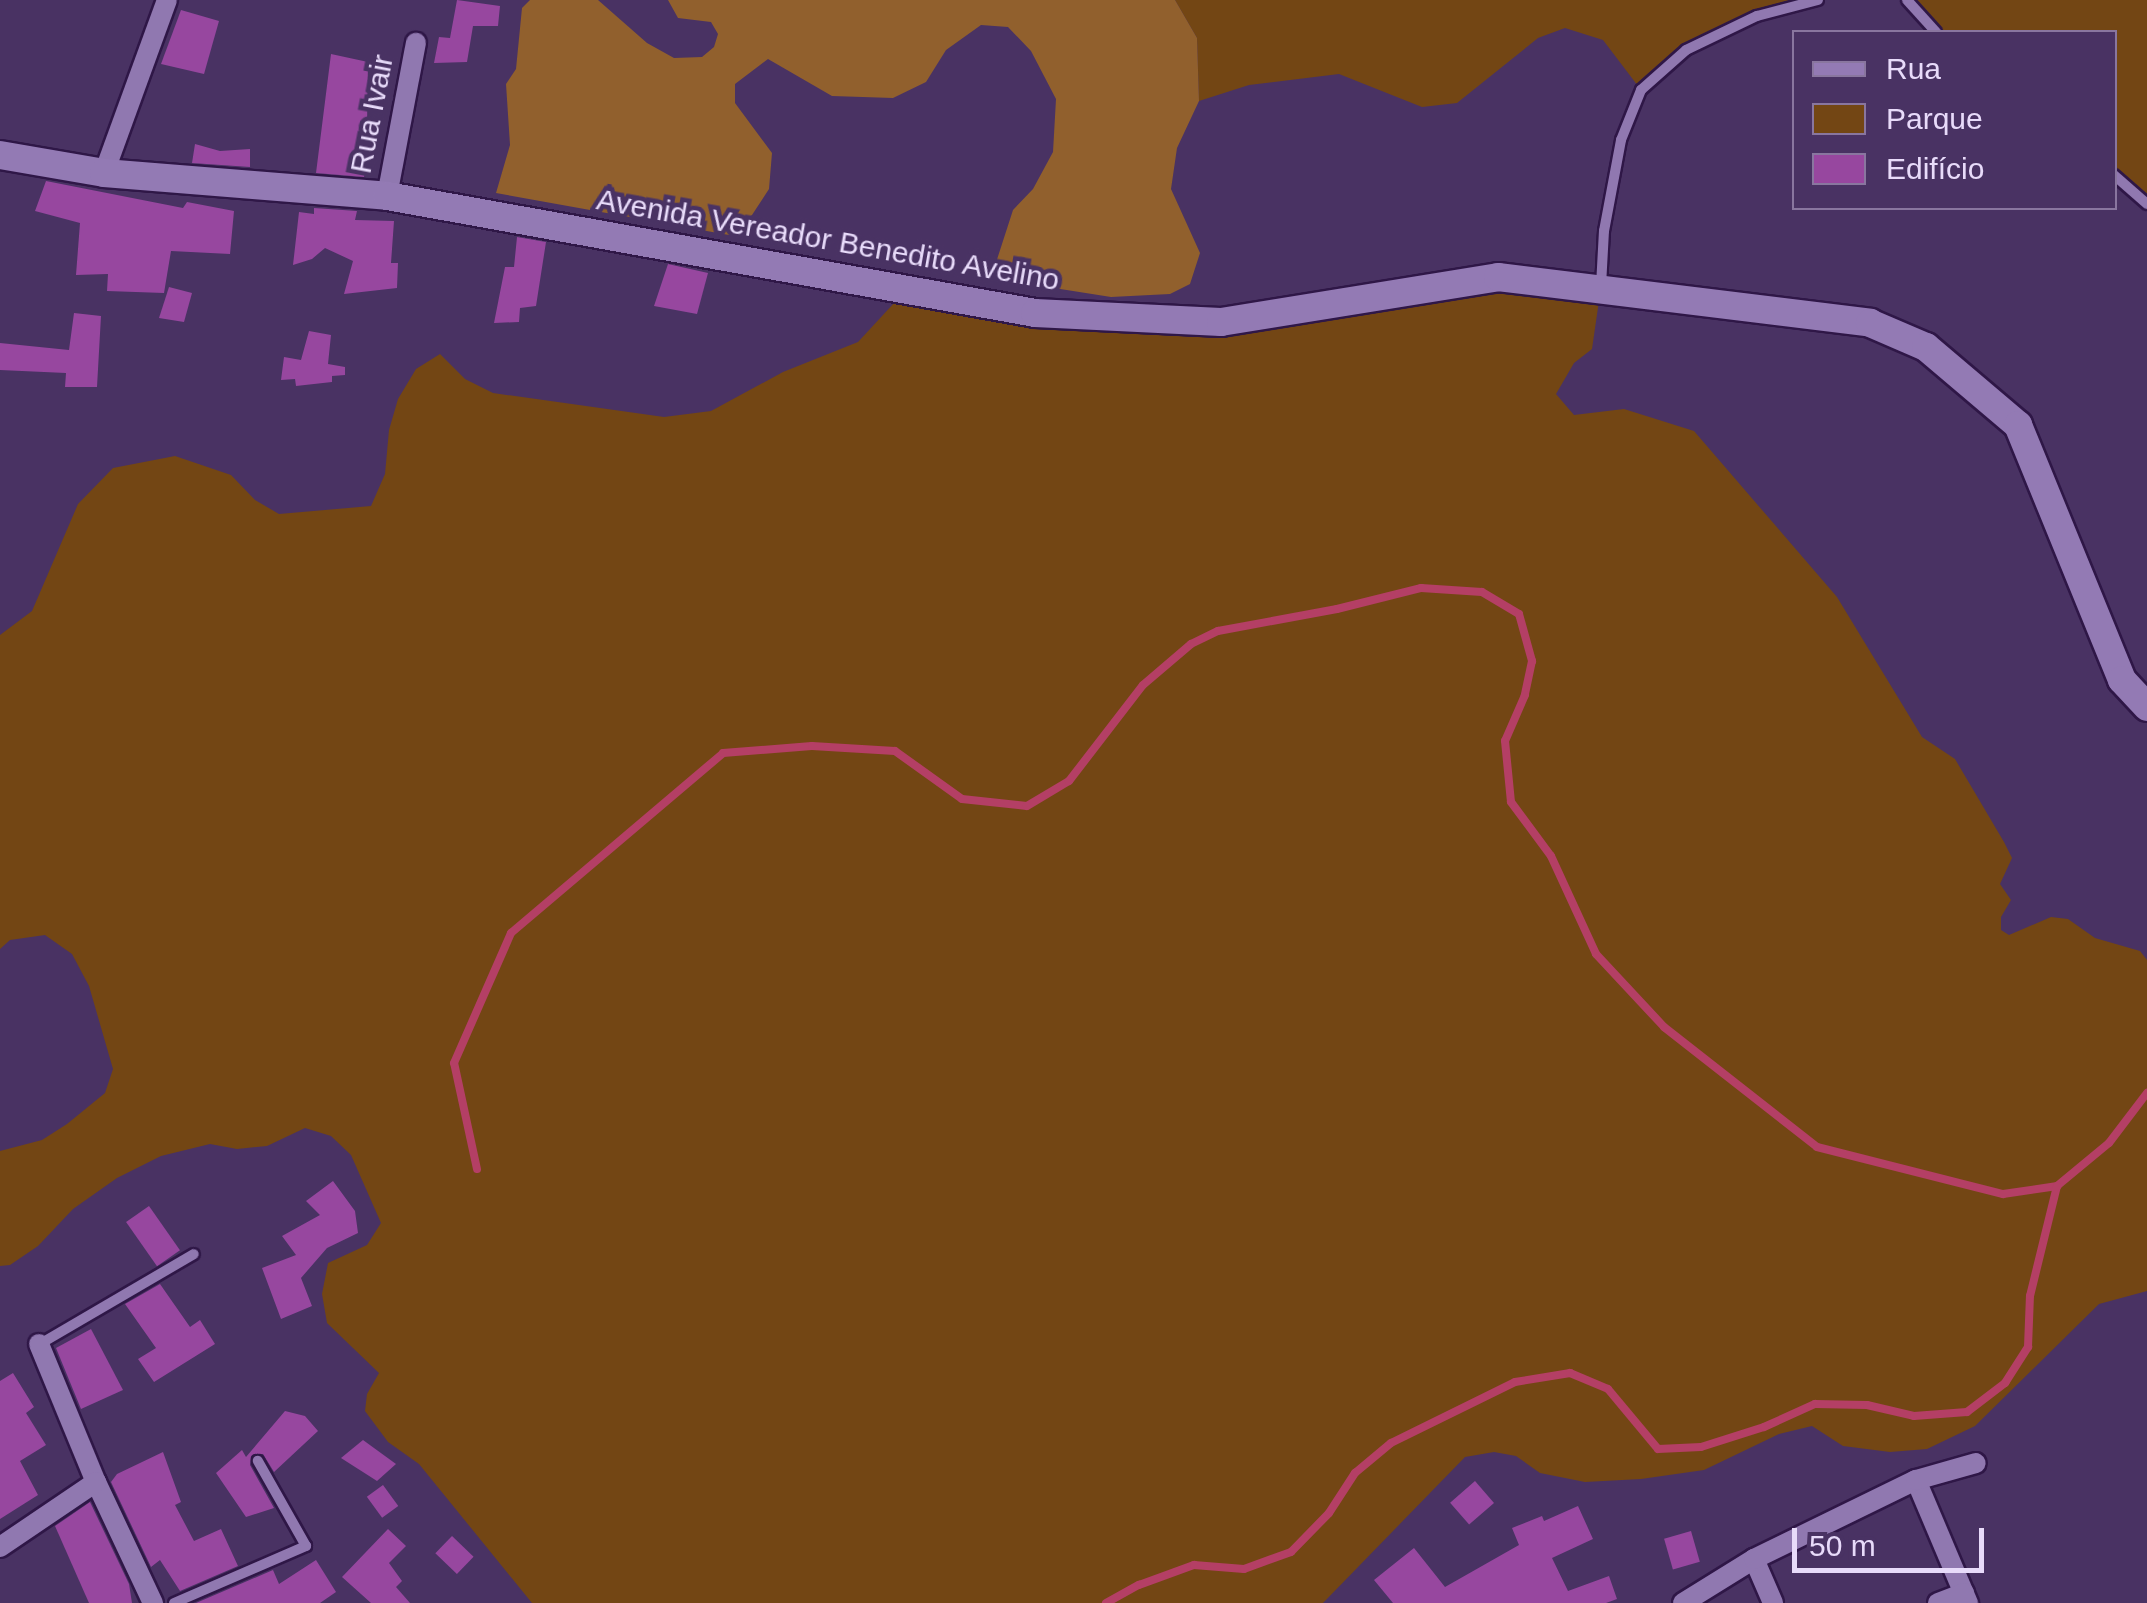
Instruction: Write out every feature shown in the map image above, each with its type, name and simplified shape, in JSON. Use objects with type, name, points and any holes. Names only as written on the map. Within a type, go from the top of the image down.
[{"type":"main road","name":"Avenida Vereador Benedito Avelino","points":[[0,155],[104,173],[387,196],[1036,314],[1221,322],[1498,277],[1870,323],[1926,348],[1966,376],[2018,424],[2122,680],[2147,707]]},
{"type":"street","points":[[104,173],[167,0]]},
{"type":"street","name":"Rua Ivair","points":[[387,196],[416,43]]},
{"type":"street","points":[[39,1344],[152,1603]]},
{"type":"street","points":[[1683,1603],[1754,1558],[1916,1480],[1976,1463]]},
{"type":"street","points":[[1916,1480],[1966,1598],[1938,1603]]},
{"type":"street","points":[[0,1547],[96,1482]]},
{"type":"street","points":[[1754,1558],[1773,1603]]},
{"type":"lane","points":[[1601,287],[1604,231],[1620,140],[1641,90],[1686,50],[1757,16],[1818,0]]},
{"type":"lane","points":[[1907,0],[1934,30]]},
{"type":"lane","points":[[2117,177],[2147,204]]},
{"type":"lane","points":[[39,1344],[194,1254]]},
{"type":"lane","points":[[174,1603],[306,1546],[258,1462]]},
{"type":"green space","points":[[1175,0],[1818,0],[1757,16],[1686,49],[1641,90],[1603,40],[1565,28],[1538,38],[1457,103],[1422,107],[1339,74],[1249,85],[1199,101],[1197,38]]},
{"type":"green space","points":[[1907,0],[2147,0],[2147,204],[2117,177],[2117,30],[1934,30]]},
{"type":"green space","points":[[1498,277],[1601,287],[1592,349],[1574,363],[1556,394],[1574,415],[1624,409],[1694,431],[1837,597],[1922,737],[1955,759],[2012,858],[2000,884],[2011,900],[2001,917],[2001,930],[2009,935],[2051,917],[2068,919],[2095,938],[2140,951],[2147,960],[2147,1291],[2099,1304],[1975,1426],[1927,1449],[1890,1452],[1843,1446],[1812,1426],[1779,1434],[1704,1470],[1641,1479],[1585,1482],[1540,1473],[1516,1456],[1494,1452],[1465,1457],[1323,1603],[532,1603],[419,1464],[388,1442],[365,1411],[367,1394],[379,1373],[327,1323],[322,1294],[328,1263],[367,1245],[381,1223],[351,1155],[331,1136],[305,1128],[267,1146],[237,1149],[210,1144],[161,1156],[117,1178],[73,1209],[38,1246],[10,1265],[0,1266],[0,1151],[42,1140],[67,1124],[105,1093],[113,1069],[89,986],[72,954],[45,935],[10,940],[0,949],[0,635],[32,611],[78,504],[113,468],[175,456],[231,475],[255,500],[279,514],[371,506],[385,474],[389,430],[398,399],[416,369],[440,354],[465,379],[493,393],[664,417],[711,411],[783,372],[858,342],[907,289],[1221,322]]},
{"type":"shaded area","points":[[530,0],[598,0],[647,43],[674,58],[702,57],[714,47],[718,34],[711,22],[678,18],[668,0],[1175,0],[1197,38],[1199,101],[1177,148],[1171,189],[1200,253],[1190,284],[1170,294],[1111,297],[991,278],[1013,210],[1033,189],[1053,152],[1056,99],[1031,51],[1008,27],[981,25],[946,50],[926,82],[893,98],[832,96],[768,59],[735,84],[735,103],[772,153],[769,189],[752,215],[729,235],[496,193],[510,145],[506,84],[516,69],[522,8]]},
{"type":"building","points":[[457,0],[500,6],[498,26],[473,26],[467,62],[434,63],[439,37],[450,38]]},
{"type":"building","points":[[181,10],[219,21],[204,74],[161,64]]},
{"type":"building","points":[[331,54],[368,62],[367,126],[374,127],[364,177],[316,173]]},
{"type":"building","points":[[195,144],[220,151],[250,149],[250,167],[192,163]]},
{"type":"building","points":[[46,181],[183,208],[187,202],[234,211],[230,254],[171,251],[164,293],[107,291],[108,274],[76,275],[80,223],[35,211]]},
{"type":"building","points":[[314,208],[357,211],[355,220],[394,221],[391,263],[398,263],[397,288],[344,294],[353,261],[325,248],[312,259],[293,265],[299,212],[314,214]]},
{"type":"building","points":[[517,237],[546,242],[536,306],[520,308],[519,322],[494,323],[505,267],[514,267]]},
{"type":"building","points":[[668,264],[708,273],[697,314],[654,306]]},
{"type":"building","points":[[169,287],[192,293],[184,322],[159,318]]},
{"type":"building","points":[[74,313],[101,316],[97,387],[65,387],[66,373],[0,370],[0,343],[69,350]]},
{"type":"building","points":[[309,331],[331,335],[328,364],[345,367],[345,375],[332,376],[332,382],[296,386],[295,379],[281,380],[284,357],[301,360]]},
{"type":"building","points":[[333,1181],[355,1211],[358,1233],[327,1248],[301,1278],[312,1306],[281,1319],[262,1268],[296,1255],[282,1236],[320,1215],[306,1201]]},
{"type":"building","points":[[149,1206],[180,1250],[157,1266],[126,1222]]},
{"type":"building","points":[[160,1284],[190,1327],[200,1320],[215,1344],[154,1382],[138,1359],[156,1348],[125,1304]]},
{"type":"building","points":[[91,1329],[123,1390],[81,1409],[56,1348]]},
{"type":"building","points":[[13,1373],[34,1407],[26,1413],[46,1445],[20,1461],[38,1495],[0,1519],[0,1381]]},
{"type":"building","points":[[285,1411],[305,1416],[318,1431],[274,1472],[263,1454],[251,1456],[250,1465],[274,1508],[246,1517],[216,1473],[242,1450],[246,1457]]},
{"type":"building","points":[[363,1440],[396,1464],[377,1481],[341,1458]]},
{"type":"building","points":[[163,1452],[181,1502],[175,1505],[194,1541],[221,1529],[238,1566],[180,1591],[160,1560],[151,1567],[111,1482],[117,1474]]},
{"type":"building","points":[[1475,1481],[1494,1503],[1469,1525],[1450,1503]]},
{"type":"building","points":[[383,1485],[398,1506],[382,1518],[367,1497]]},
{"type":"building","points":[[90,1502],[129,1584],[132,1603],[89,1603],[55,1526]]},
{"type":"building","points":[[1578,1506],[1593,1539],[1552,1558],[1568,1591],[1609,1576],[1617,1599],[1606,1603],[1393,1603],[1374,1580],[1414,1548],[1445,1587],[1519,1545],[1512,1528],[1542,1516],[1544,1521]]},
{"type":"building","points":[[388,1529],[406,1546],[389,1563],[402,1581],[396,1587],[410,1603],[371,1603],[342,1577]]},
{"type":"building","points":[[1691,1531],[1700,1562],[1673,1569],[1664,1539]]},
{"type":"building","points":[[452,1536],[474,1557],[457,1574],[435,1553]]},
{"type":"building","points":[[316,1560],[336,1592],[320,1603],[196,1603],[273,1570],[279,1584]]},
{"type":"waterway","points":[[477,1169],[454,1063],[511,933],[723,753],[812,746],[895,751],[962,799],[1027,806],[1069,781],[1143,685],[1191,644],[1218,631],[1337,609],[1421,588],[1482,592],[1519,614],[1532,661],[1525,695],[1505,741],[1511,802],[1551,856],[1596,954],[1664,1027],[1817,1147],[2003,1194],[2057,1186],[2109,1143],[2147,1093]]},
{"type":"waterway","points":[[1106,1603],[1139,1585],[1194,1565],[1244,1569],[1291,1552],[1329,1513],[1355,1473],[1391,1443],[1515,1382],[1570,1373],[1608,1389],[1658,1449],[1701,1447],[1764,1427],[1815,1404],[1867,1405],[1914,1416],[1967,1412],[2005,1383],[2028,1347],[2030,1296],[2057,1186]]}]
